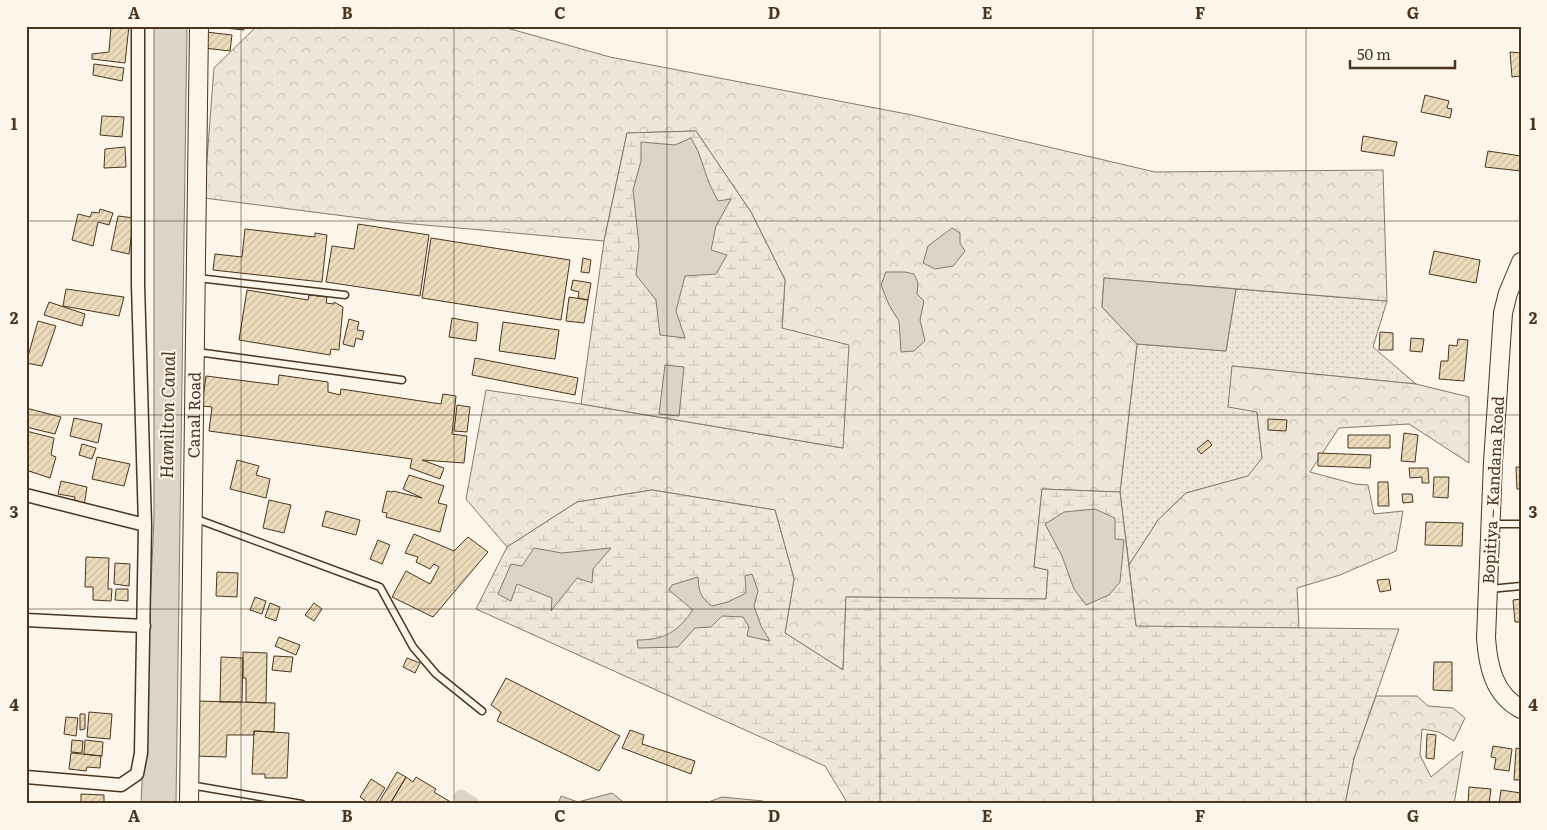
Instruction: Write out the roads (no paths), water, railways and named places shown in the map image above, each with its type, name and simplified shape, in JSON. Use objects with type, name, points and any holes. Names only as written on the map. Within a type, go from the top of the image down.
[{"type":"main road","name":"Canal Road","points":[[189,804],[199,26]]},
{"type":"main road","name":"Bopitiya – Kandana Road","points":[[1521,262],[1508,293],[1503,313],[1493,462],[1486,638],[1493,679],[1505,697],[1521,709]]},
{"type":"street","points":[[26,777],[121,785],[137,774],[142,753],[145,525],[138,285],[138,26]]},
{"type":"street","points":[[26,495],[145,525]]},
{"type":"street","points":[[26,620],[144,626]]},
{"type":"lane","points":[[196,278],[345,295]]},
{"type":"lane","points":[[195,352],[402,380]]},
{"type":"lane","points":[[193,517],[380,587],[413,647],[436,674],[482,711]]},
{"type":"lane","points":[[1491,524],[1521,524]]},
{"type":"lane","points":[[1488,590],[1521,586]]},
{"type":"lane","points":[[189,785],[302,804]]},
{"type":"water","name":"Hamilton Canal","points":[[154,26],[187,26],[176,804],[141,804],[154,519]]},
{"type":"water","points":[[691,138],[718,201],[731,199],[716,226],[711,250],[727,255],[716,274],[685,276],[676,311],[685,338],[660,335],[656,300],[636,275],[639,245],[633,190],[641,161],[641,142],[675,145]]},
{"type":"water","points":[[952,228],[960,233],[960,243],[965,251],[953,266],[935,269],[923,263],[928,246]]},
{"type":"water","points":[[886,272],[914,274],[918,283],[917,294],[924,301],[920,320],[925,341],[914,351],[901,352],[899,321],[889,305],[881,285]]},
{"type":"water","points":[[1104,278],[1236,289],[1226,351],[1137,344],[1102,307]]},
{"type":"water","points":[[665,365],[684,367],[679,416],[659,414]]},
{"type":"water","points":[[1095,509],[1115,518],[1115,539],[1124,540],[1120,582],[1109,595],[1086,605],[1074,589],[1062,556],[1045,524],[1064,512]]},
{"type":"water","points":[[534,548],[562,553],[611,548],[593,569],[592,583],[577,578],[551,611],[552,598],[517,584],[511,601],[498,594],[511,564],[522,566]]},
{"type":"water","points":[[752,574],[758,591],[754,606],[761,626],[770,641],[747,636],[749,627],[743,617],[722,616],[711,627],[695,628],[678,647],[638,648],[637,640],[647,640],[670,633],[693,610],[669,590],[672,585],[698,577],[701,594],[712,606],[728,602],[746,593],[745,576]]},
{"type":"water","points":[[612,793],[626,804],[558,804],[561,796],[578,802]]},
{"type":"water","points":[[722,797],[763,801],[764,804],[703,804]]},
{"type":"waterway","points":[[461,797],[472,804]]}]
